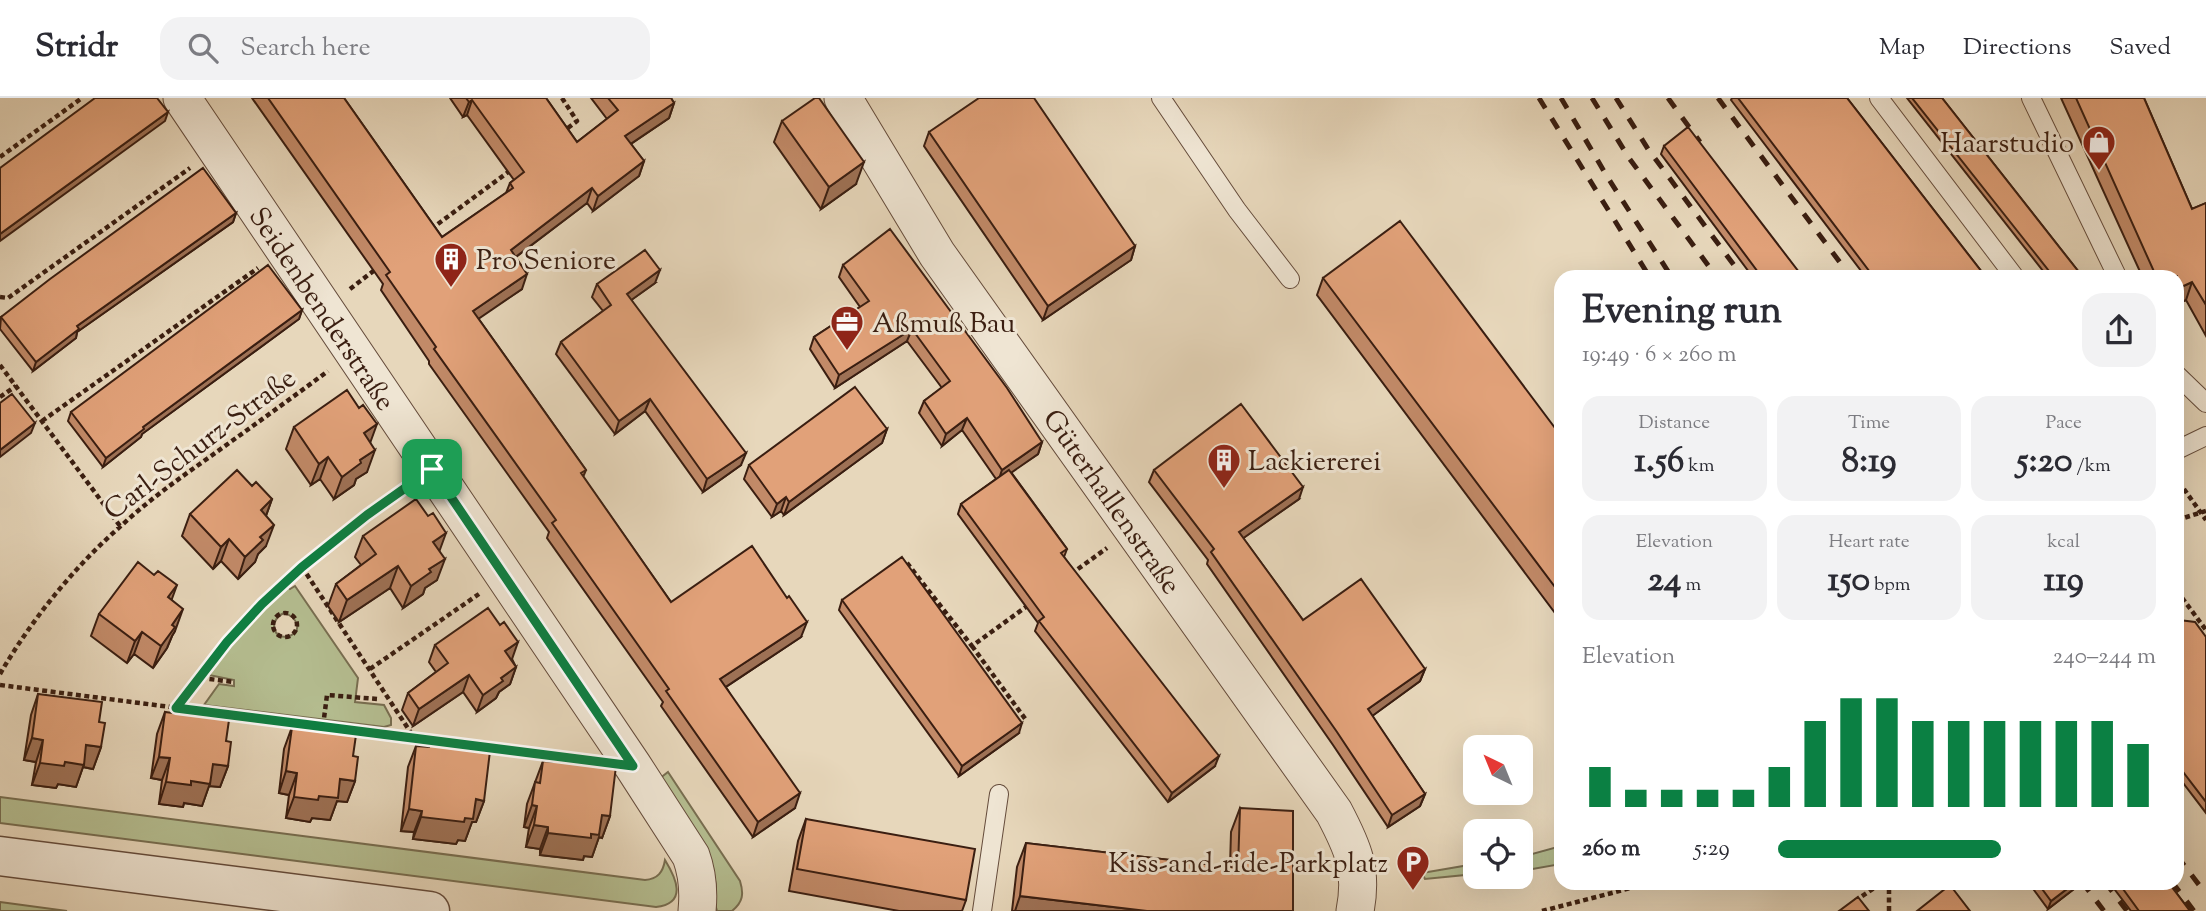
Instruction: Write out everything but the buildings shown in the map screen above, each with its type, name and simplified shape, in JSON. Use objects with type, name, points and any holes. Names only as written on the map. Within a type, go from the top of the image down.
[{"type":"street","name":"Seidenbenderstraße","points":[[182,98],[691,856],[697,871],[699,888],[697,911]]},
{"type":"street","name":"Güterhallenstraße","points":[[844,98],[937,254],[1334,812],[1351,845],[1358,867],[1355,911]]},
{"type":"street","points":[[0,856],[430,911]]},
{"type":"lane","points":[[1161,98],[1237,210],[1290,279]]},
{"type":"lane","points":[[1879,98],[2009,270]]},
{"type":"lane","points":[[2031,98],[2114,270]]},
{"type":"lane","points":[[2184,382],[2206,403]]},
{"type":"lane","points":[[2184,447],[2206,436]]},
{"type":"lane","points":[[982,911],[999,794]]},
{"type":"path","points":[[0,157],[82,98]]},
{"type":"path","points":[[555,137],[577,121],[562,98]]},
{"type":"path","points":[[0,297],[8,298],[216,149]]},
{"type":"path","points":[[423,235],[511,170]]},
{"type":"path","points":[[42,421],[284,250]]},
{"type":"path","points":[[323,308],[379,268]]},
{"type":"path","name":"Carl-Schurz-Straße","points":[[0,674],[20,640],[57,593],[120,526],[150,500],[354,353]]},
{"type":"path","points":[[0,365],[120,526]]},
{"type":"path","points":[[0,397],[16,386]]},
{"type":"path","points":[[176,708],[243,623],[302,567],[367,515],[432,469]]},
{"type":"path","points":[[2184,488],[2206,520]]},
{"type":"path","points":[[2184,518],[2203,512]]},
{"type":"path","points":[[1069,576],[1133,529]]},
{"type":"path","points":[[907,563],[1026,720]]},
{"type":"path","points":[[302,567],[415,739]]},
{"type":"path","points":[[370,669],[504,577]]},
{"type":"path","points":[[972,646],[1037,599]]},
{"type":"path","points":[[2184,600],[2206,630]]},
{"type":"path","points":[[292,615],[297,628],[294,634],[279,636],[273,623],[277,616],[292,615]]},
{"type":"path","points":[[200,678],[234,682]]},
{"type":"path","points":[[0,685],[633,766]]},
{"type":"path","points":[[323,726],[327,695],[377,699]]},
{"type":"path","points":[[1542,911],[1623,890]]},
{"type":"path","points":[[1851,904],[1871,890]]},
{"type":"path","points":[[1889,890],[1889,911]]},
{"type":"green space","points":[[287,586],[290,589],[295,586],[358,678],[355,702],[384,705],[391,718],[391,725],[384,727],[204,705],[219,684],[234,686],[234,680],[209,675],[247,626]],"holes":[[[284,613],[292,617],[297,624],[294,634],[284,637],[279,636],[274,629],[279,616]]]},
{"type":"green space","points":[[668,772],[740,881],[742,898],[732,911],[717,911],[713,867],[659,779]]},
{"type":"green space","points":[[0,797],[645,880],[659,874],[665,860],[677,889],[672,901],[656,907],[0,823]]},
{"type":"green space","points":[[1554,848],[1554,865],[1533,869],[1533,854]]},
{"type":"green space","points":[[1463,866],[1463,875],[1425,879],[1422,873]]},
{"type":"green space","points":[[0,902],[67,911],[0,911]]},
{"type":"railway","points":[[1539,98],[1645,270]]},
{"type":"railway","points":[[1561,98],[1667,270]]},
{"type":"railway","points":[[1592,98],[1629,158],[1712,270]]},
{"type":"railway","points":[[1616,98],[1648,149],[1738,270]]},
{"type":"railway","points":[[1668,98],[1700,142]]},
{"type":"railway","points":[[1718,98],[1846,270]]},
{"type":"railway","points":[[2184,865],[2206,894]]},
{"type":"railway","points":[[2088,890],[2104,911]]},
{"type":"railway","points":[[2111,890],[2127,911]]},
{"type":"railway","points":[[2178,890],[2194,911]]},
{"type":"place","name":"Haarstudio","points":[[2099,172]]},
{"type":"place","name":"Pro Seniore","points":[[451,289]]},
{"type":"place","name":"Aßmuß Bau","points":[[847,352]]},
{"type":"place","name":"Lackiererei","points":[[1224,490]]},
{"type":"place","name":"Kiss-and-ride-Parkplatz","points":[[1413,892]]},
{"type":"route","points":[[432,469],[633,766],[176,708],[227,642],[262,604],[302,567],[367,515],[432,469]]}]
